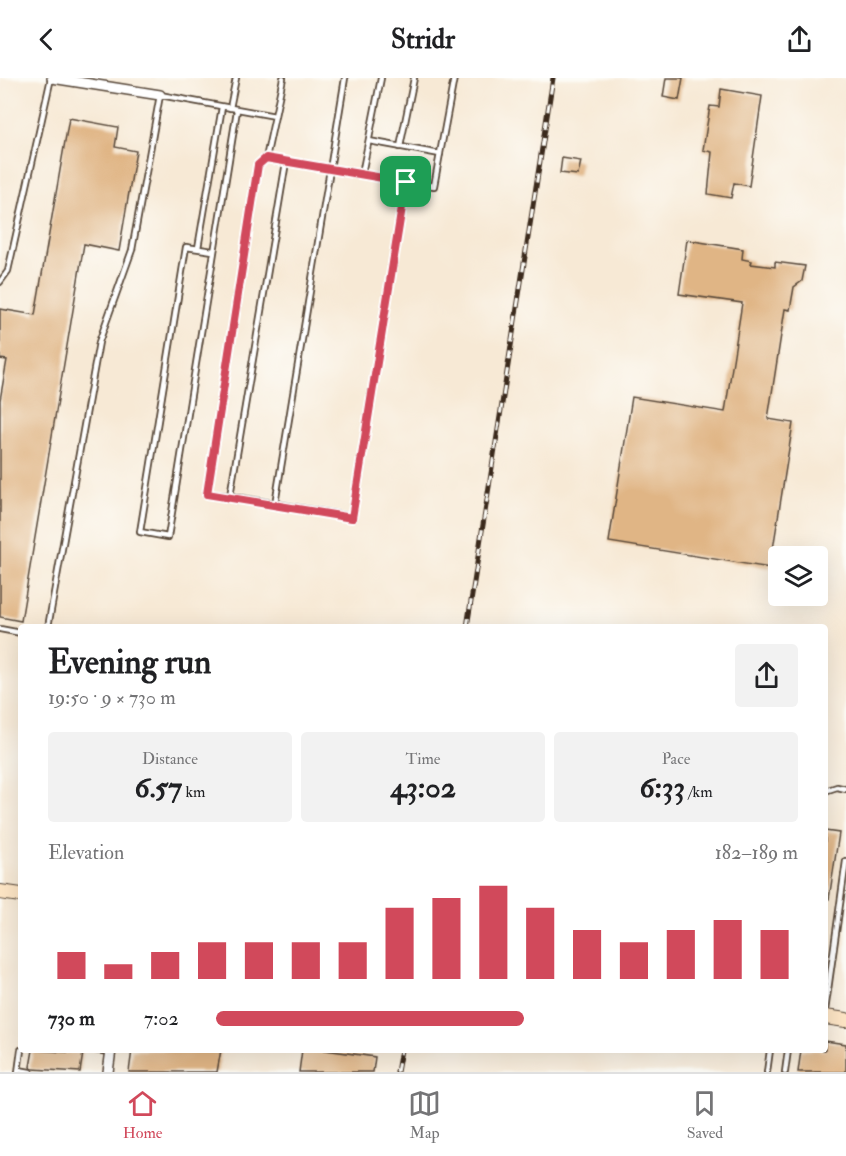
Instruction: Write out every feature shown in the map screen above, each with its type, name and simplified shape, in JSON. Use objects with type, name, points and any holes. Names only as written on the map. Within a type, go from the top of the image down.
[{"type":"main road","points":[[0,892],[18,895]]},
{"type":"main road","points":[[828,1017],[846,1020]]},
{"type":"street","points":[[52,78],[160,95]]},
{"type":"street","points":[[108,1072],[111,1053]]},
{"type":"lane","points":[[0,282],[8,271],[52,78]]},
{"type":"lane","points":[[230,108],[236,78]]},
{"type":"lane","points":[[283,78],[266,158],[258,165],[207,494],[352,518],[406,182]]},
{"type":"lane","points":[[275,504],[345,78]]},
{"type":"lane","points":[[362,174],[381,78]]},
{"type":"lane","points":[[400,147],[414,78]]},
{"type":"lane","points":[[266,158],[434,186],[454,78]]},
{"type":"lane","points":[[49,624],[99,342],[132,250],[160,95],[275,116]]},
{"type":"lane","points":[[198,249],[222,107]]},
{"type":"lane","points":[[213,251],[186,247],[140,532],[168,537],[237,110]]},
{"type":"lane","points":[[369,141],[440,154]]},
{"type":"lane","points":[[230,496],[286,162]]},
{"type":"lane","points":[[0,629],[18,632]]},
{"type":"lane","points":[[828,789],[837,787],[846,789]]},
{"type":"lane","points":[[828,983],[846,861]]},
{"type":"lane","points":[[21,1053],[19,1071],[30,1072]]},
{"type":"lane","points":[[767,1072],[770,1053]]},
{"type":"lane","points":[[785,1072],[788,1053]]},
{"type":"building","points":[[666,78],[683,78],[679,100],[663,97]]},
{"type":"building","points":[[721,89],[762,96],[749,186],[734,183],[731,198],[708,194],[712,152],[703,150],[710,106],[719,107]]},
{"type":"building","points":[[69,118],[118,127],[115,147],[136,151],[119,251],[84,244],[21,621],[0,617],[0,400],[7,360],[0,359],[0,309],[35,315]]},
{"type":"building","points":[[562,158],[581,161],[578,175],[560,173]]},
{"type":"building","points":[[687,240],[743,249],[742,259],[752,261],[751,264],[775,267],[775,262],[805,266],[802,281],[794,287],[790,310],[785,309],[768,419],[793,423],[773,546],[768,546],[768,568],[609,542],[632,397],[725,412],[742,303],[679,294]]},
{"type":"building","points":[[828,831],[839,833],[828,899]]},
{"type":"building","points":[[828,1041],[846,1044],[846,1072],[798,1072],[801,1053],[828,1053]]},
{"type":"building","points":[[32,1053],[83,1053],[80,1072],[30,1067]]},
{"type":"building","points":[[132,1053],[220,1053],[217,1072],[129,1072]]},
{"type":"building","points":[[302,1053],[346,1053],[375,1057],[373,1072],[299,1072]]},
{"type":"railway","points":[[467,624],[553,78]]},
{"type":"railway","points":[[397,1072],[400,1053]]},
{"type":"route","points":[[266,158],[406,182],[352,518],[207,494],[258,165],[266,158]]}]
